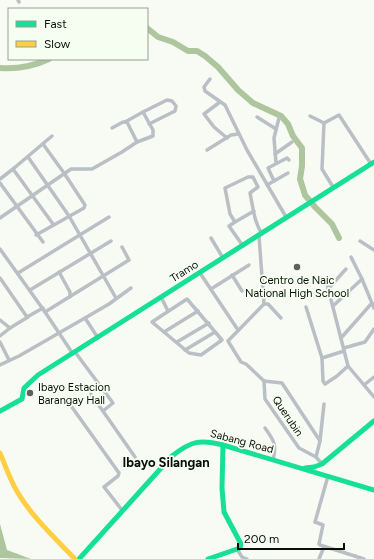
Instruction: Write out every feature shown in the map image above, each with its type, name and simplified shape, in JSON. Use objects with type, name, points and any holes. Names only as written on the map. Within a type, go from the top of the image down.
[{"type":"street","points":[[210,79],[204,87],[205,91],[225,106],[238,134],[286,217]]},
{"type":"street","points":[[112,128],[169,99],[172,100],[176,106],[175,111],[149,124]]},
{"type":"street","points":[[220,102],[204,114],[214,127],[227,138]]},
{"type":"street","points":[[0,218],[47,184],[71,169],[92,169],[137,142],[153,136],[154,132],[143,112]]},
{"type":"street","points":[[324,123],[339,115],[372,163]]},
{"type":"street","points":[[310,116],[324,123]]},
{"type":"street","points":[[257,117],[276,129]]},
{"type":"street","points":[[276,163],[274,138],[279,118]]},
{"type":"street","points":[[124,122],[128,123],[137,142]]},
{"type":"street","points":[[324,123],[322,169],[333,187]]},
{"type":"street","points":[[207,150],[231,135],[238,134]]},
{"type":"street","points":[[0,179],[52,136]]},
{"type":"street","points":[[275,154],[292,142]]},
{"type":"street","points":[[36,235],[53,224],[84,208],[85,205],[43,144]]},
{"type":"street","points":[[28,157],[69,216],[116,298]]},
{"type":"street","points":[[274,181],[268,168],[287,158],[289,160]]},
{"type":"street","name":"Tramo","points":[[0,411],[22,399],[24,397],[24,388],[38,375],[372,163]]},
{"type":"street","points":[[13,169],[53,224]]},
{"type":"street","points":[[267,185],[288,173]]},
{"type":"street","points":[[228,341],[264,304],[260,235],[256,225],[250,193],[258,186],[253,177],[248,177],[225,188],[230,214],[235,222]]},
{"type":"street","points":[[0,183],[36,235],[43,242]]},
{"type":"street","points":[[243,246],[229,226],[254,211]]},
{"type":"street","points":[[18,273],[109,217]]},
{"type":"street","points":[[211,238],[223,258]]},
{"type":"street","points":[[30,290],[111,241]]},
{"type":"street","points":[[360,241],[374,250]]},
{"type":"street","points":[[0,336],[28,317],[70,297],[129,260],[122,247]]},
{"type":"street","points":[[0,249],[59,333],[113,403],[103,411]]},
{"type":"street","points":[[351,257],[374,308]]},
{"type":"street","points":[[211,289],[249,265]]},
{"type":"street","points":[[328,289],[346,269]]},
{"type":"street","points":[[59,272],[70,292],[70,297]]},
{"type":"street","points":[[200,272],[238,330]]},
{"type":"street","points":[[232,275],[242,291]]},
{"type":"street","points":[[0,278],[1,282],[27,318],[28,317]]},
{"type":"street","points":[[321,278],[327,284],[348,366],[374,397]]},
{"type":"street","points":[[333,306],[362,279]]},
{"type":"street","points":[[0,365],[19,356],[109,304],[131,288]]},
{"type":"street","points":[[160,297],[168,310]]},
{"type":"street","points":[[222,340],[201,354],[189,353],[152,322],[168,310],[187,299],[222,340],[228,341]]},
{"type":"street","points":[[341,338],[372,302]]},
{"type":"street","points":[[264,304],[268,304],[281,318]]},
{"type":"street","points":[[306,306],[322,358],[323,381],[325,384],[348,366]]},
{"type":"street","points":[[164,332],[198,311]]},
{"type":"street","points":[[85,318],[98,338]]},
{"type":"street","points":[[0,320],[10,328]]},
{"type":"street","points":[[177,342],[209,323]]},
{"type":"street","points":[[322,358],[365,342],[374,329]]},
{"type":"street","points":[[185,350],[215,332]]},
{"type":"street","points":[[228,341],[240,362],[246,364],[264,380],[282,383],[320,441]]},
{"type":"street","points":[[0,342],[9,360]]},
{"type":"street","points":[[364,386],[374,377]]},
{"type":"street","name":"Querubin","points":[[264,380],[265,399],[299,448],[316,457]]},
{"type":"street","points":[[91,394],[135,457]]},
{"type":"street","points":[[69,403],[119,473],[118,476],[104,487],[122,510]]},
{"type":"street","points":[[322,464],[316,457],[320,441],[324,404]]},
{"type":"street","points":[[300,468],[311,468],[322,464],[374,421]]},
{"type":"street","points":[[265,428],[276,448],[273,460]]},
{"type":"street","name":"Sabang Road","points":[[79,559],[172,456],[185,446],[194,442],[206,440],[374,490]]},
{"type":"street","points":[[208,559],[240,548],[241,544],[224,512],[222,488],[222,445]]},
{"type":"street","points":[[0,453],[12,482],[22,499],[45,528],[75,559]]},
{"type":"street","points":[[328,476],[315,522],[323,524],[319,544],[324,547],[364,559]]},
{"type":"street","points":[[319,559],[324,547]]},
{"type":"street","points":[[236,549],[242,558],[247,559]]},
{"type":"shaded area","points":[[0,524],[7,550],[31,559],[0,558]]},
{"type":"waterway","points":[[148,29],[158,37],[173,42],[188,51],[197,51],[205,56],[218,67],[238,90],[253,103],[281,116],[288,124],[293,136],[302,148],[300,179],[305,195],[332,224],[339,238]]},
{"type":"waterway","points":[[0,68],[12,68],[37,64],[47,60]]},
{"type":"traffic: fast","points":[[0,411],[22,399],[24,388],[38,375],[374,162]]},
{"type":"traffic: fast","points":[[305,468],[322,464],[374,421]]},
{"type":"traffic: fast","points":[[79,559],[172,456],[190,444],[208,442],[223,445],[374,490]]},
{"type":"traffic: fast","points":[[208,559],[240,548],[241,544],[224,512],[222,488],[223,445]]},
{"type":"traffic: slow","points":[[0,453],[18,493],[30,511],[75,559]]},
{"type":"place","name":"Centro de Naic National High School","points":[[297,267]]},
{"type":"place","name":"Ibayo Estacion Barangay Hall","points":[[30,393]]},
{"type":"district","name":"Ibayo Silangan","points":[[166,462]]}]
